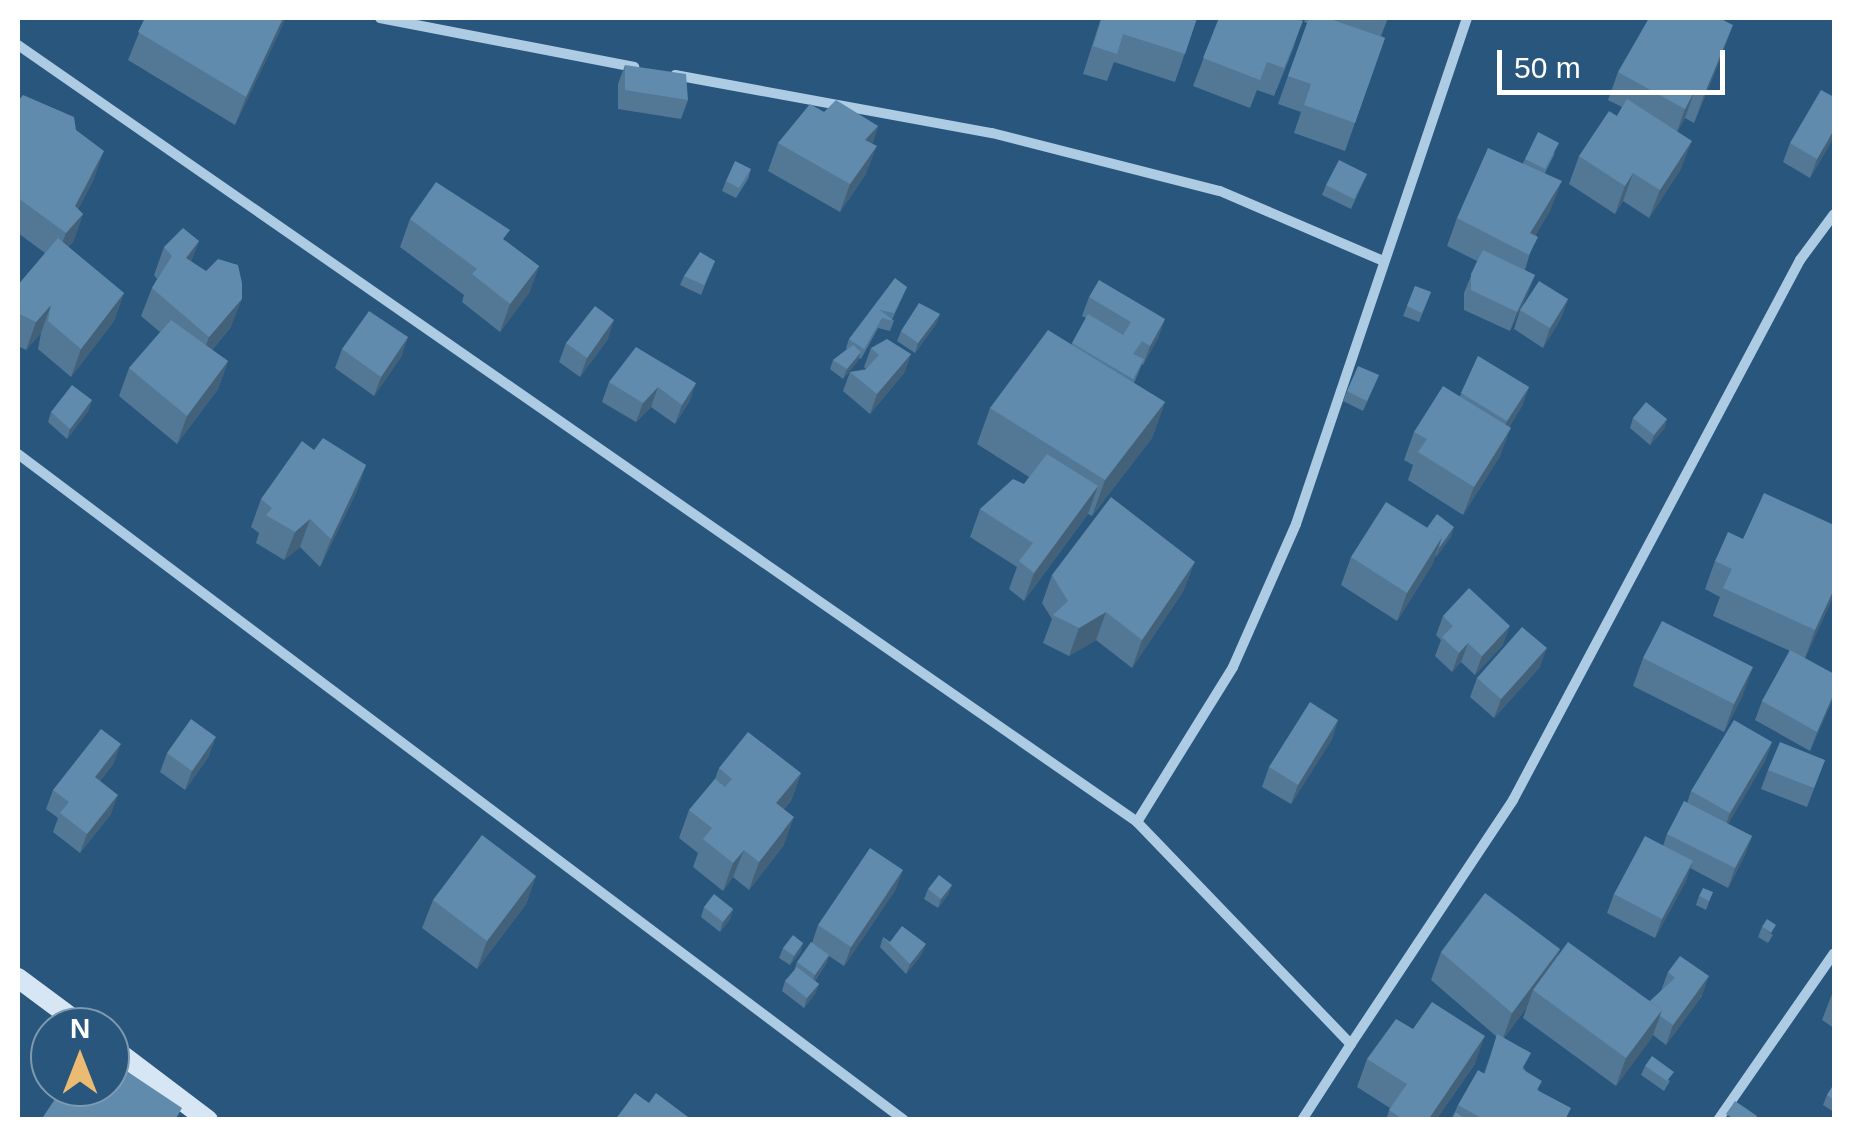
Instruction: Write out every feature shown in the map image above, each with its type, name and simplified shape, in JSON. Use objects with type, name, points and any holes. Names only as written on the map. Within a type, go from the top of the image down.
[{"type":"street","points":[[380,18],[644,68]]},
{"type":"street","points":[[1137,822],[1234,667],[1296,524],[1467,18]]},
{"type":"street","points":[[18,44],[1137,822],[1351,1044]]},
{"type":"street","points":[[663,72],[992,134],[1187,182],[1382,261]]},
{"type":"street","points":[[1302,1120],[1514,800],[1791,276],[1834,214]]},
{"type":"street","points":[[18,454],[904,1120]]},
{"type":"street","points":[[1718,1120],[1834,953]]},
{"type":"street","points":[[18,978],[57,1007]]},
{"type":"street","points":[[130,1061],[208,1120]]},
{"type":"building","points":[[145,18],[283,18],[246,97],[138,32]]},
{"type":"building","points":[[1102,18],[1197,18],[1185,54],[1123,34],[1117,54],[1093,46]]},
{"type":"building","points":[[1219,18],[1303,21],[1284,68],[1267,62],[1260,80],[1203,58]]},
{"type":"building","points":[[1309,18],[1327,18],[1385,38],[1355,123],[1304,105],[1311,84],[1288,76]]},
{"type":"building","points":[[1649,18],[1719,18],[1733,25],[1704,95],[1695,90],[1685,109],[1618,72]]},
{"type":"building","points":[[625,65],[686,74],[688,100],[625,90]]},
{"type":"building","points":[[1821,90],[1834,97],[1834,130],[1817,159],[1790,143]]},
{"type":"building","points":[[23,95],[74,117],[76,130],[104,151],[75,206],[83,214],[66,233],[18,198],[18,101]]},
{"type":"building","points":[[1627,99],[1692,141],[1660,190],[1633,173],[1625,186],[1579,156],[1609,111],[1617,116]]},
{"type":"building","points":[[836,100],[878,126],[865,140],[877,146],[850,184],[778,143],[810,104],[824,112]]},
{"type":"building","points":[[1538,132],[1559,143],[1545,169],[1525,159]]},
{"type":"building","points":[[1488,148],[1562,181],[1530,233],[1538,237],[1529,255],[1457,218]]},
{"type":"building","points":[[1339,160],[1367,174],[1354,199],[1326,185]]},
{"type":"building","points":[[735,161],[751,169],[739,188],[726,181]]},
{"type":"building","points":[[436,182],[510,230],[503,239],[539,266],[510,304],[472,274],[477,269],[410,219]]},
{"type":"building","points":[[183,228],[199,241],[186,258],[206,271],[218,259],[238,265],[242,299],[209,337],[152,288],[172,256],[164,247]]},
{"type":"building","points":[[58,238],[124,293],[81,349],[48,321],[51,305],[36,322],[18,313],[18,285]]},
{"type":"building","points":[[1483,250],[1535,275],[1517,312],[1471,290],[1471,274]]},
{"type":"building","points":[[700,252],[715,261],[704,285],[684,276]]},
{"type":"building","points":[[895,278],[907,287],[894,313],[880,310],[894,321],[882,318],[864,349],[849,339]]},
{"type":"building","points":[[1099,280],[1165,319],[1150,346],[1142,341],[1133,354],[1144,359],[1133,379],[1072,343],[1088,314],[1123,335],[1131,322],[1089,297]]},
{"type":"building","points":[[1539,281],[1568,299],[1550,328],[1520,310]]},
{"type":"building","points":[[1415,286],[1431,292],[1422,313],[1407,306]]},
{"type":"building","points":[[919,303],[940,314],[918,343],[901,331]]},
{"type":"building","points":[[595,306],[614,320],[587,358],[566,343]]},
{"type":"building","points":[[369,311],[408,337],[381,377],[342,349]]},
{"type":"building","points":[[171,320],[228,361],[187,416],[129,368]]},
{"type":"building","points":[[1048,330],[1165,402],[1105,480],[990,408]]},
{"type":"building","points":[[887,339],[911,354],[877,394],[850,372],[865,370],[879,355],[871,348]]},
{"type":"building","points":[[853,345],[861,352],[847,369],[833,360]]},
{"type":"building","points":[[636,347],[696,383],[682,405],[658,387],[643,403],[609,382]]},
{"type":"building","points":[[1478,356],[1529,387],[1507,421],[1461,393]]},
{"type":"building","points":[[1358,366],[1379,375],[1367,401],[1347,391]]},
{"type":"building","points":[[72,385],[92,400],[70,429],[51,412]]},
{"type":"building","points":[[1443,386],[1511,428],[1474,487],[1418,452],[1427,439],[1414,432]]},
{"type":"building","points":[[1646,402],[1667,419],[1654,435],[1633,418]]},
{"type":"building","points":[[323,438],[366,465],[331,539],[310,519],[295,532],[266,515],[272,508],[261,499],[302,441],[314,450]]},
{"type":"building","points":[[1047,454],[1098,486],[1034,573],[1019,561],[1033,543],[980,509],[1013,479],[1024,484]]},
{"type":"building","points":[[1764,493],[1834,525],[1834,589],[1815,630],[1723,588],[1732,569],[1715,561],[1728,532],[1743,539]]},
{"type":"building","points":[[1111,497],[1195,562],[1142,640],[1106,612],[1079,628],[1053,615],[1068,601],[1052,575]]},
{"type":"building","points":[[1386,502],[1442,537],[1407,593],[1351,557]]},
{"type":"building","points":[[1437,514],[1454,527],[1439,548],[1442,537],[1427,528]]},
{"type":"building","points":[[1469,588],[1510,626],[1482,656],[1468,643],[1459,653],[1442,637],[1453,626],[1443,616]]},
{"type":"building","points":[[1662,621],[1753,667],[1734,704],[1643,658]]},
{"type":"building","points":[[1522,627],[1547,648],[1501,699],[1477,678]]},
{"type":"building","points":[[1790,650],[1834,674],[1834,693],[1817,732],[1762,701]]},
{"type":"building","points":[[1310,702],[1338,720],[1298,785],[1269,767]]},
{"type":"building","points":[[191,719],[216,737],[192,771],[167,753]]},
{"type":"building","points":[[1734,720],[1772,742],[1730,813],[1691,791]]},
{"type":"building","points":[[101,729],[121,744],[95,777],[118,795],[87,834],[60,813],[69,802],[53,790]]},
{"type":"building","points":[[748,732],[801,773],[776,803],[794,817],[759,862],[744,850],[733,863],[703,839],[712,828],[689,810],[715,779],[725,787],[732,779],[719,768]]},
{"type":"building","points":[[1780,742],[1825,760],[1814,788],[1768,770]]},
{"type":"building","points":[[1684,801],[1752,836],[1735,868],[1667,834]]},
{"type":"building","points":[[482,835],[536,876],[487,941],[433,900]]},
{"type":"building","points":[[1645,836],[1693,861],[1662,919],[1614,894]]},
{"type":"building","points":[[870,848],[903,870],[851,947],[818,925]]},
{"type":"building","points":[[939,875],[952,885],[941,899],[928,889]]},
{"type":"building","points":[[1703,888],[1713,892],[1709,901],[1699,896]]},
{"type":"building","points":[[1485,893],[1560,949],[1512,1013],[1441,952]]},
{"type":"building","points":[[714,894],[733,909],[723,922],[704,907]]},
{"type":"building","points":[[1767,919],[1776,925],[1771,933],[1762,927]]},
{"type":"building","points":[[902,926],[926,944],[910,964],[883,937],[890,942]]},
{"type":"building","points":[[793,935],[803,943],[794,956],[783,948]]},
{"type":"building","points":[[811,942],[829,955],[815,975],[797,962]]},
{"type":"building","points":[[1568,942],[1662,1010],[1626,1058],[1533,990]]},
{"type":"building","points":[[1680,956],[1709,976],[1673,1025],[1660,1016],[1662,1010],[1650,1001],[1675,978],[1668,972]]},
{"type":"building","points":[[797,967],[819,984],[807,998],[785,981]]},
{"type":"building","points":[[1432,1002],[1485,1036],[1428,1120],[1404,1120],[1389,1110],[1407,1084],[1367,1059],[1396,1019],[1413,1029]]},
{"type":"building","points":[[1497,1034],[1531,1053],[1522,1069],[1542,1081],[1537,1090],[1571,1108],[1565,1120],[1485,1120],[1458,1105],[1478,1070],[1485,1074]]},
{"type":"building","points":[[1652,1056],[1674,1072],[1667,1081],[1645,1066]]},
{"type":"building","points":[[130,1073],[182,1108],[175,1120],[41,1120],[50,1107],[130,1107]]},
{"type":"building","points":[[635,1093],[649,1103],[656,1093],[692,1120],[615,1120]]},
{"type":"building","points":[[1735,1101],[1757,1116],[1754,1120],[1735,1120],[1726,1114]]}]
